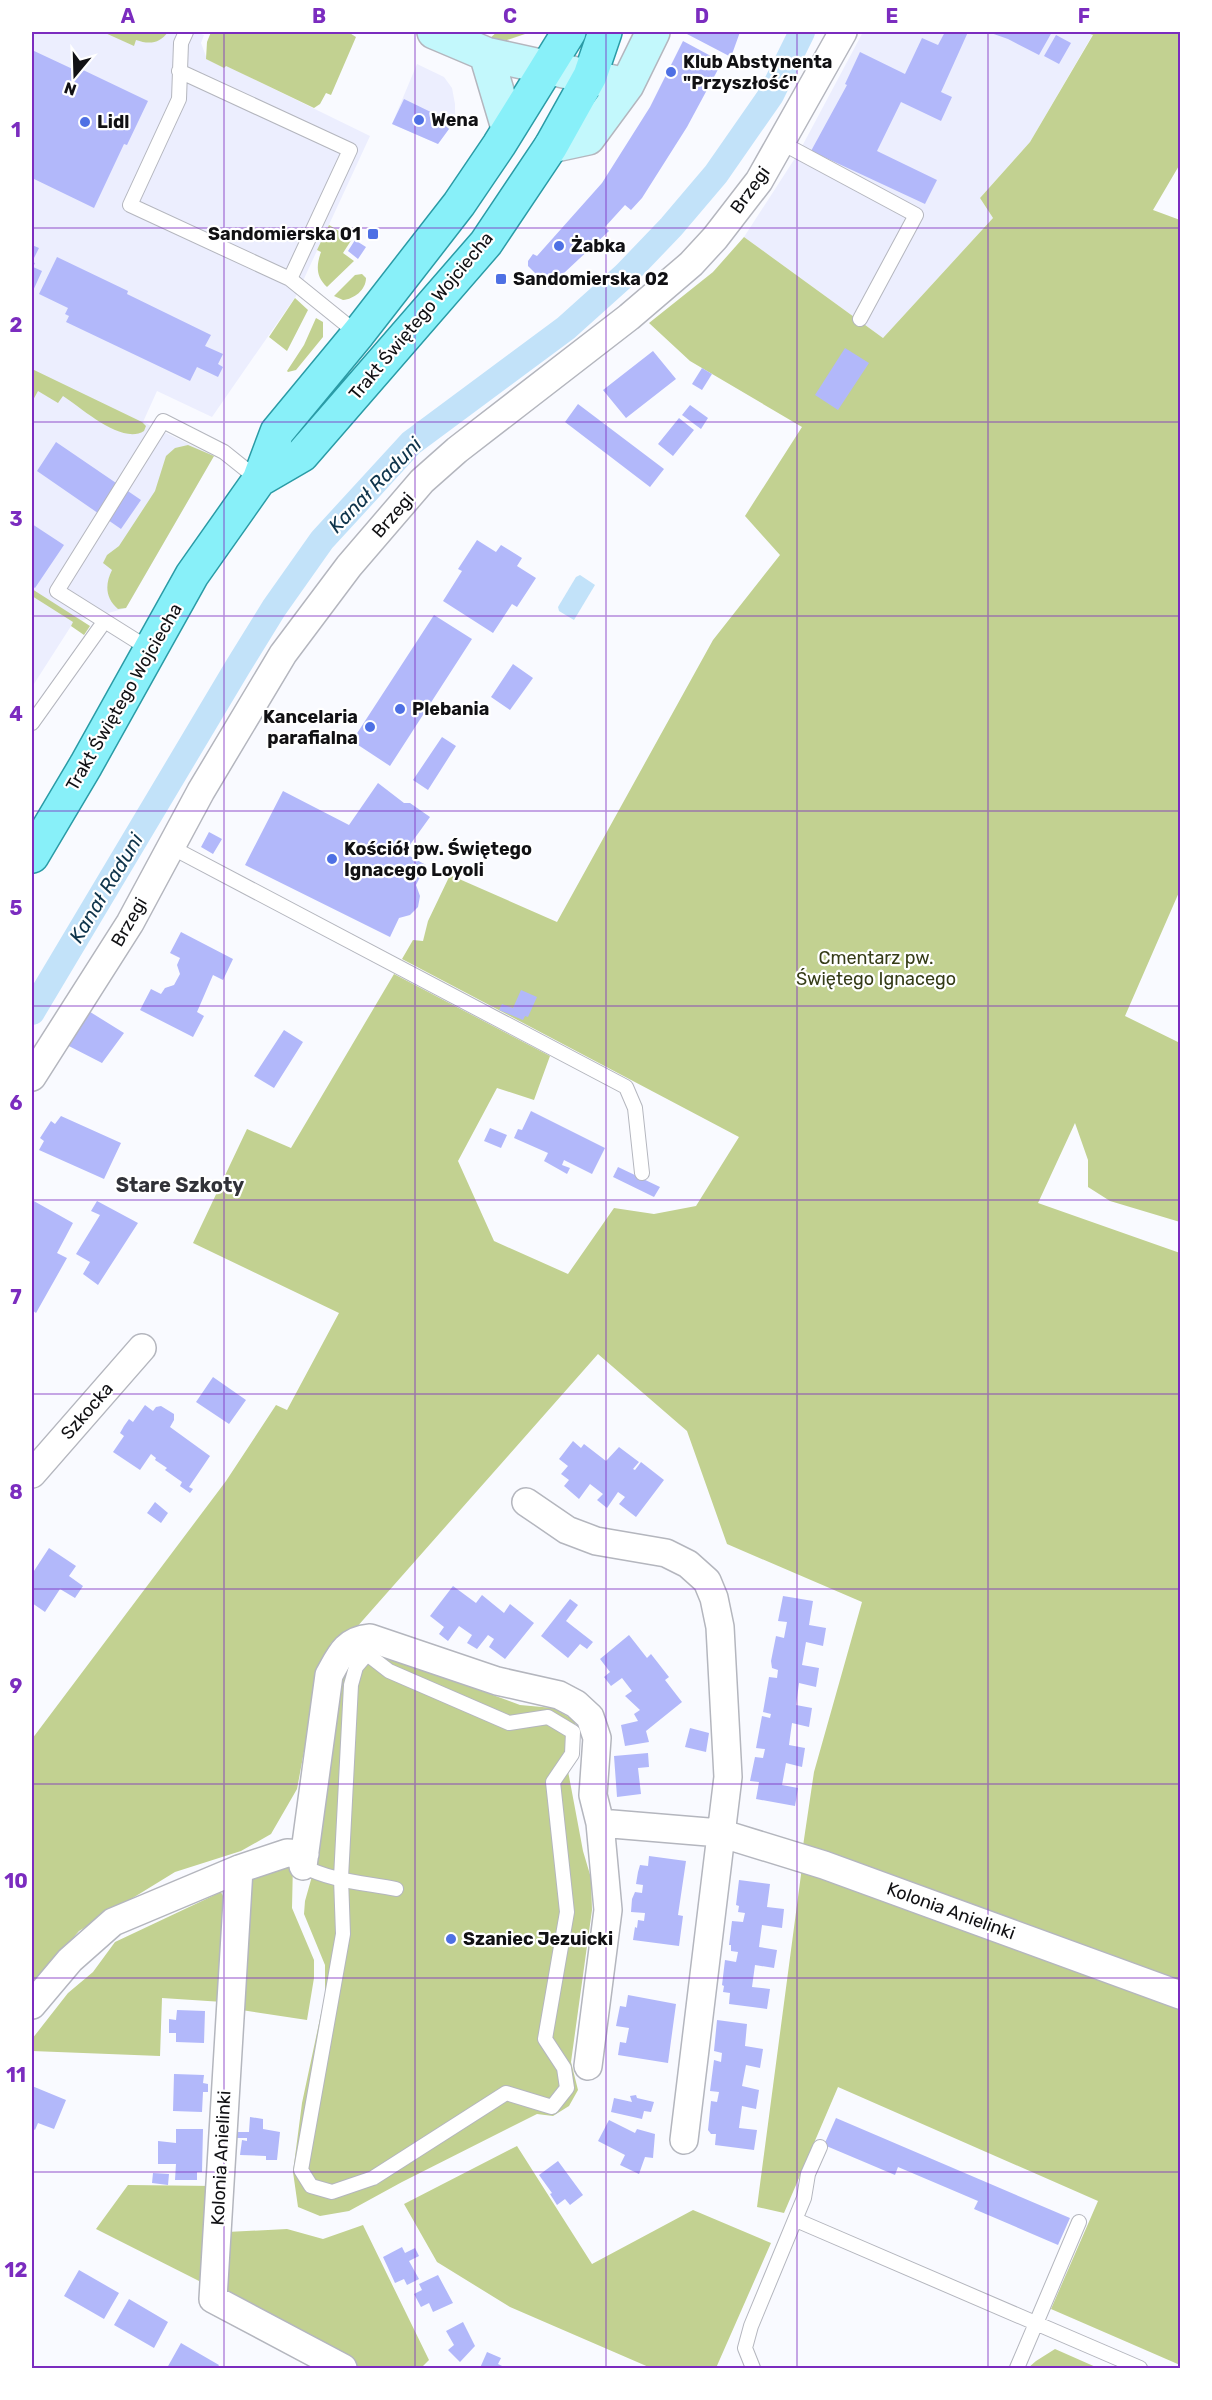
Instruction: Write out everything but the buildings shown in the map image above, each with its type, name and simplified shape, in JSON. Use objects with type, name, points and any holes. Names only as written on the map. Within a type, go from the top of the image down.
[{"type":"main road","points":[[434,32],[486,54],[560,46],[590,76],[627,85]]},
{"type":"main road","name":"Trakt Świętego Wojciecha","points":[[259,480],[302,455],[474,257],[551,146],[590,76],[605,32]]},
{"type":"main road","points":[[551,146],[588,138],[627,85],[653,32]]},
{"type":"main road","name":"Trakt Świętego Wojciecha","points":[[32,856],[86,765],[192,575],[259,480],[276,432],[358,334],[459,204],[560,46]]},
{"type":"main road","points":[[486,54],[508,128]]},
{"type":"street","name":"Brzegi","points":[[32,1077],[39,1046],[86,994],[130,923],[201,791],[283,654],[349,566],[422,481],[457,450],[629,317],[691,264],[715,238],[759,181],[843,32]]},
{"type":"street","name":"Szkocka","points":[[32,1474],[142,1348]]},
{"type":"street","points":[[526,1502],[567,1530],[596,1541],[666,1553],[688,1564],[707,1581],[714,1598],[720,1627],[728,1777],[684,2140]]},
{"type":"street","points":[[32,2005],[70,1960],[113,1922],[239,1869],[286,1853],[304,1860],[329,1675],[342,1651],[357,1639],[370,1638],[497,1681],[559,1695],[576,1704],[590,1717],[597,1738],[593,1795],[600,1822],[608,1910],[588,2066]]},
{"type":"street","name":"Kolonia Anielinki","points":[[600,1822],[720,1833],[824,1865],[1180,1995]]},
{"type":"street","name":"Kolonia Anielinki","points":[[239,1869],[213,2299],[343,2368]]},
{"type":"lane","points":[[186,32],[181,43],[179,99],[130,205],[290,279],[358,334]]},
{"type":"lane","points":[[179,71],[350,150],[290,279]]},
{"type":"lane","points":[[782,143],[916,215],[860,319]]},
{"type":"lane","points":[[151,650],[57,591],[158,418],[224,452],[259,480]]},
{"type":"lane","points":[[32,723],[104,622]]},
{"type":"lane","points":[[171,847],[626,1087],[635,1108],[642,1173]]},
{"type":"lane","points":[[367,1653],[389,1671],[509,1723],[548,1717],[573,1732],[572,1754],[554,1782],[567,1912],[545,2039],[564,2068],[567,2088],[552,2107],[506,2093],[373,2178],[332,2192],[311,2186],[301,2170],[343,1934],[340,1878],[351,1685],[356,1667],[367,1653]]},
{"type":"lane","points":[[304,1860],[314,1871],[396,1889]]},
{"type":"lane","points":[[753,2368],[745,2348],[751,2326],[796,2220],[804,2198],[808,2174],[820,2147]]},
{"type":"lane","points":[[796,2220],[1140,2368]]},
{"type":"lane","points":[[1017,2368],[1079,2222]]},
{"type":"shaded area","points":[[32,32],[195,32],[204,35],[201,43],[207,59],[224,68],[225,65],[370,136],[296,296],[212,417],[157,391],[143,422],[214,456],[126,608],[73,623],[32,687]]},
{"type":"shaded area","points":[[863,32],[1084,32],[1093,34],[1030,142],[980,198],[993,218],[883,338],[744,237],[799,152]]},
{"type":"shaded area","points":[[417,64],[444,77],[452,88],[455,120],[438,144],[392,124]]},
{"type":"green space","points":[[103,32],[168,32],[162,39],[154,42],[136,40],[134,46]]},
{"type":"green space","points":[[211,32],[348,32],[356,37],[331,95],[326,93],[320,104],[314,108],[226,66],[224,68],[206,59],[207,42]]},
{"type":"green space","points":[[497,32],[531,32],[507,40],[489,39]]},
{"type":"green space","name":"Cmentarz pw. Świętego Ignacego","points":[[1084,32],[1180,32],[1180,164],[1153,210],[1180,220],[1180,890],[1125,1016],[1180,1043],[1180,1222],[1110,1201],[1088,1187],[1088,1160],[1075,1123],[1038,1203],[1180,1253],[1180,1983],[803,1846],[814,1772],[862,1602],[727,1544],[687,1431],[598,1354],[356,1628],[331,1643],[318,1676],[297,1789],[271,1834],[241,1851],[175,1872],[79,1931],[32,1986],[32,1739],[226,1481],[276,1405],[287,1410],[339,1313],[193,1243],[247,1129],[291,1148],[394,974],[550,1056],[534,1100],[497,1088],[458,1161],[494,1241],[568,1274],[614,1208],[654,1214],[696,1206],[739,1137],[402,959],[413,940],[423,941],[428,921],[450,875],[557,922],[713,640],[780,555],[745,516],[802,427],[690,361],[649,323],[713,272],[744,237],[883,338],[993,218],[980,198],[1030,142],[1093,35]]},
{"type":"green space","points":[[329,225],[352,239],[343,253],[354,261],[327,287],[319,275],[318,262],[321,252],[317,250]]},
{"type":"green space","points":[[362,274],[366,278],[359,293],[343,300],[334,296],[355,275]]},
{"type":"green space","points":[[295,298],[308,310],[287,351],[269,337]]},
{"type":"green space","points":[[316,318],[323,322],[323,337],[296,370],[288,372],[304,345]]},
{"type":"green space","points":[[32,369],[142,422],[146,426],[144,431],[135,434],[114,430],[63,396],[58,403],[38,391],[32,402]]},
{"type":"green space","points":[[188,445],[214,456],[126,608],[118,609],[108,591],[108,580],[112,570],[103,563],[107,555],[119,546],[155,491],[166,456],[175,448]]},
{"type":"green space","points":[[32,589],[90,626],[84,635],[71,626],[73,622],[32,596]]},
{"type":"green space","name":"Szaniec Jezuicki","points":[[351,1653],[383,1655],[520,1705],[553,1708],[574,1720],[580,1738],[568,1771],[583,1851],[591,1878],[592,1910],[571,2062],[578,2090],[569,2106],[553,2116],[537,2114],[349,2211],[320,2216],[298,2207],[293,2172],[302,2103],[325,1995],[325,1965],[304,1914],[305,1901],[318,1855],[337,1678]]},
{"type":"green space","points":[[293,1862],[292,1908],[314,1960],[314,1978],[307,2020],[235,2009],[246,1879]]},
{"type":"green space","points":[[802,1867],[1180,2005],[1180,2365],[1051,2309],[1098,2201],[838,2087],[784,2213],[757,2207]]},
{"type":"green space","points":[[221,1892],[228,1906],[223,2002],[162,1998],[160,2056],[32,2051],[32,2039],[68,1993],[93,1972],[115,1942]]},
{"type":"green space","points":[[517,2146],[592,2264],[693,2210],[771,2243],[716,2368],[651,2368],[510,2307],[437,2262],[404,2204]]},
{"type":"green space","points":[[128,2185],[215,2186],[203,2283],[96,2229]]},
{"type":"green space","points":[[363,2225],[429,2360],[421,2368],[358,2368],[272,2325],[226,2297],[227,2232],[287,2229],[323,2239]]},
{"type":"green space","points":[[1055,2349],[1098,2368],[1028,2368]]},
{"type":"water","points":[[580,575],[595,585],[574,620],[559,611],[558,607],[576,577]]},
{"type":"waterway","name":"Kanał Raduni","points":[[32,1012],[237,668],[274,608],[322,540],[411,443],[566,328],[625,275],[671,227],[716,174],[771,95],[802,32]]},
{"type":"place","name":"Klub Abstynenta \"Przyszłość\"","points":[[671,72]]},
{"type":"place","name":"Wena","points":[[419,120]]},
{"type":"place","name":"Lidl","points":[[85,122]]},
{"type":"place","name":"Sandomierska 01","points":[[373,234]]},
{"type":"place","name":"Żabka","points":[[559,246]]},
{"type":"place","name":"Sandomierska 02","points":[[501,279]]},
{"type":"place","name":"Plebania","points":[[400,709]]},
{"type":"place","name":"Kancelaria parafialna","points":[[370,727]]},
{"type":"place","name":"Kościół pw. Świętego Ignacego Loyoli","points":[[332,859]]},
{"type":"place","name":"Szaniec Jezuicki","points":[[451,1939]]},
{"type":"district","name":"Stare Szkoty","points":[[180,1185]]}]
